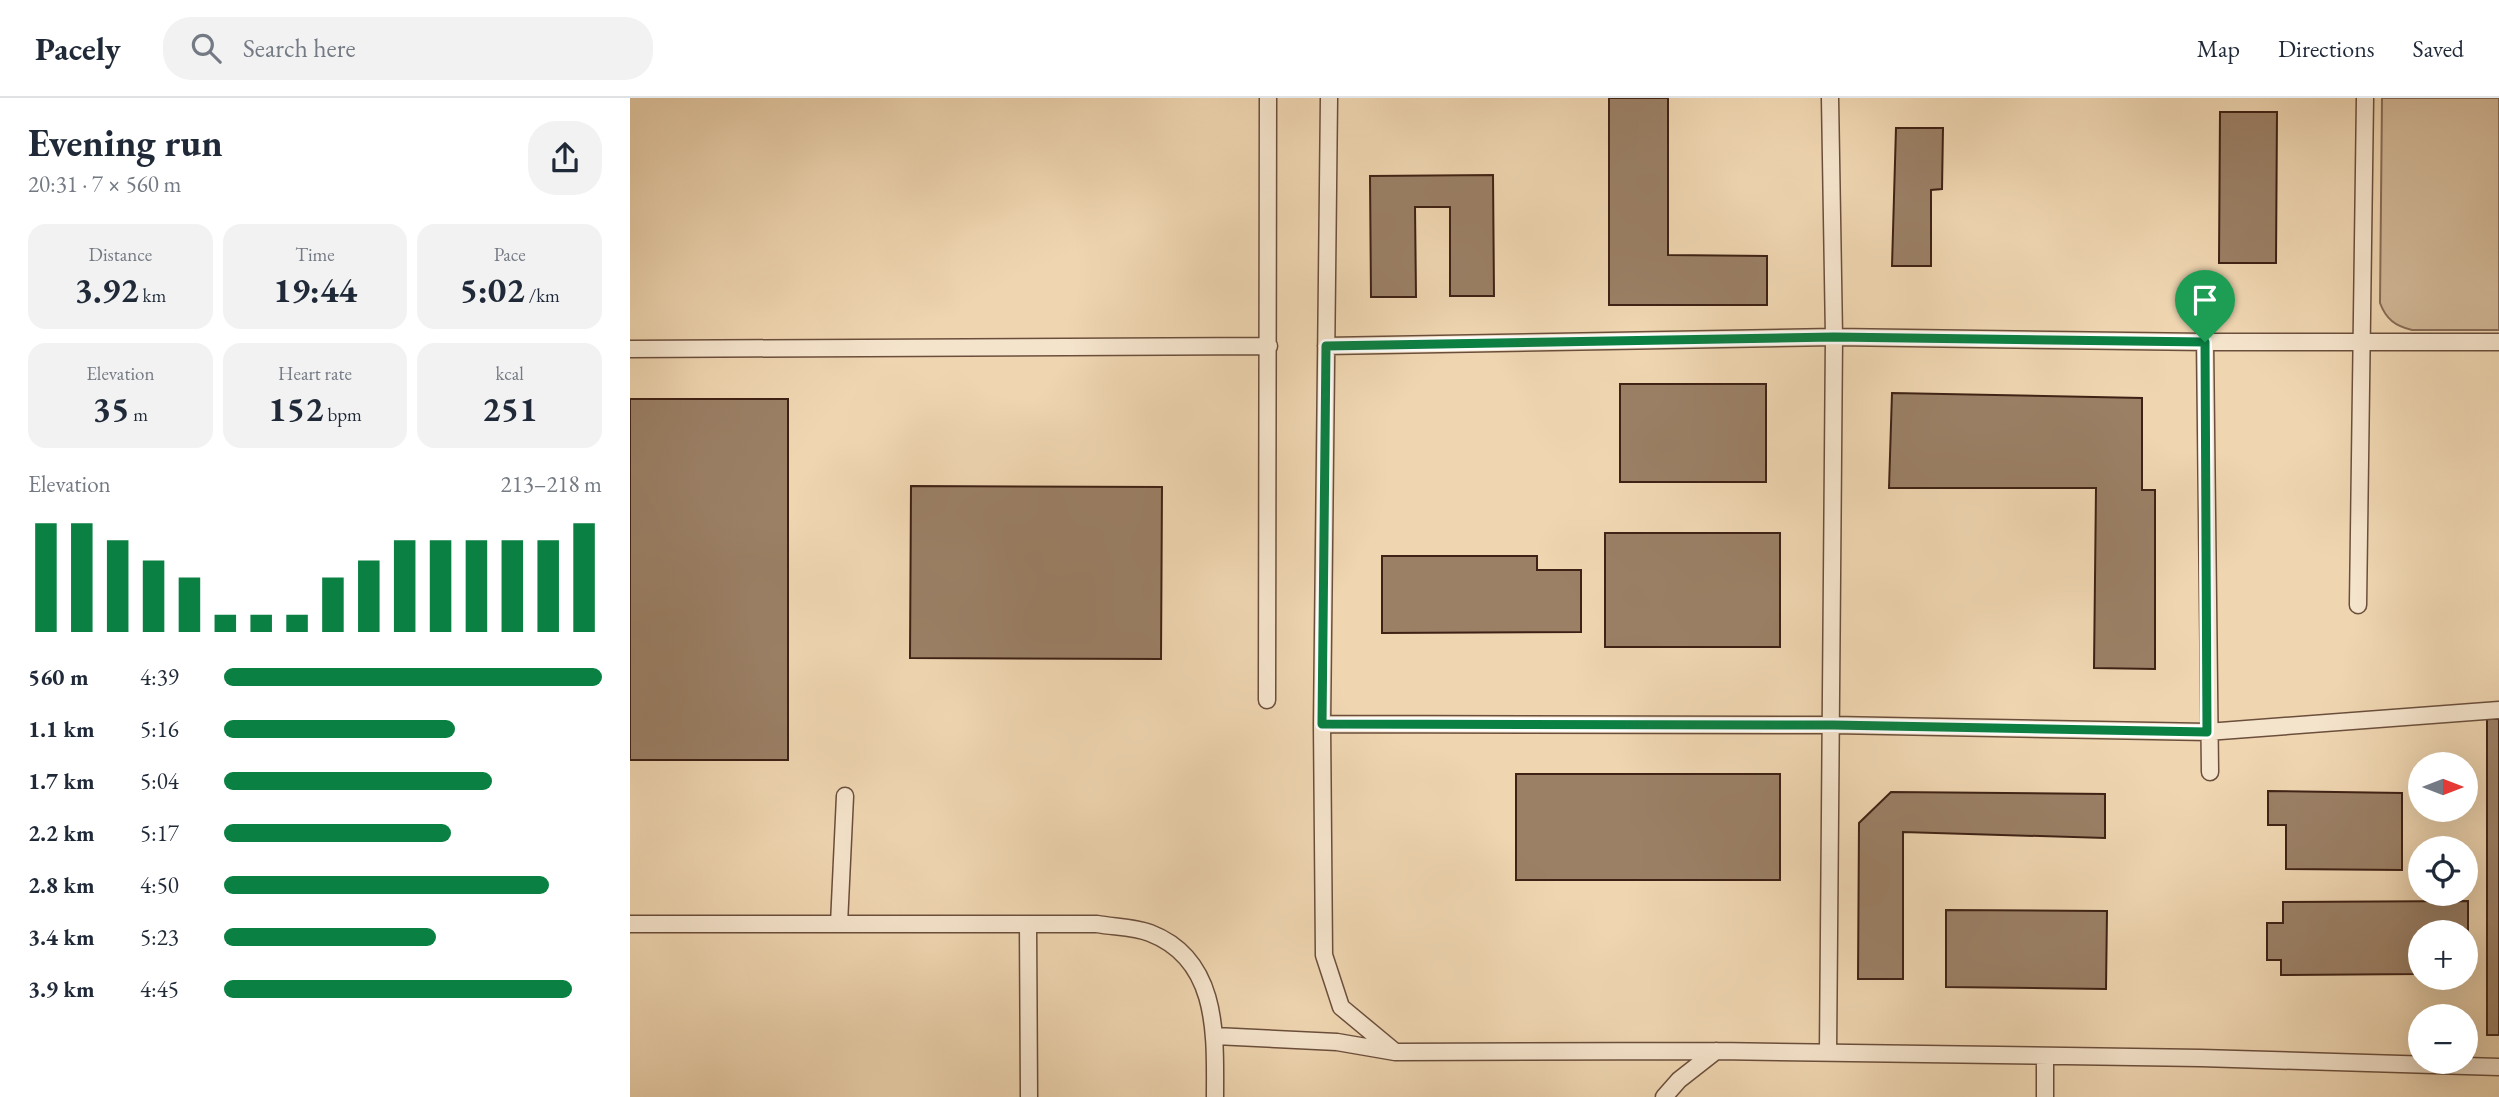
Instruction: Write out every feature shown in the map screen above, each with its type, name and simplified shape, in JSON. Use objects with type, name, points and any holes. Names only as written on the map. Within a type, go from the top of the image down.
[{"type":"lane","points":[[1267,700],[1268,98]]},
{"type":"lane","points":[[1329,98],[1322,724],[1324,956],[1341,1007],[1395,1052]]},
{"type":"lane","points":[[1828,1053],[1833,725],[1834,337],[1830,98]]},
{"type":"lane","points":[[2358,606],[2365,98]]},
{"type":"lane","points":[[1326,346],[1834,337],[2205,342],[2499,342]]},
{"type":"lane","points":[[2205,342],[2207,732],[2210,772]]},
{"type":"lane","points":[[630,349],[1269,346]]},
{"type":"lane","points":[[1322,724],[1833,725],[2207,732],[2499,710]]},
{"type":"lane","points":[[839,924],[845,796]]},
{"type":"lane","points":[[630,924],[1097,924],[1151,933],[1181,953],[1208,990],[1215,1037],[1215,1097]]},
{"type":"lane","points":[[1028,924],[1029,1097]]},
{"type":"lane","points":[[1215,1037],[1337,1042],[1395,1052],[1716,1051],[2045,1058],[2201,1058],[2499,1067]]},
{"type":"lane","points":[[1664,1097],[1679,1080],[1716,1051]]},
{"type":"lane","points":[[2045,1058],[2045,1097]]},
{"type":"shaded area","points":[[2382,98],[2499,98],[2499,330],[2412,330],[2392,321],[2382,309]]},
{"type":"building","points":[[1609,98],[1668,98],[1668,255],[1767,256],[1767,305],[1609,305]]},
{"type":"building","points":[[2220,112],[2277,112],[2276,263],[2219,263]]},
{"type":"building","points":[[1896,128],[1943,128],[1942,189],[1931,190],[1931,266],[1892,266]]},
{"type":"building","points":[[1493,175],[1494,296],[1450,296],[1450,207],[1415,207],[1416,297],[1371,297],[1370,176]]},
{"type":"building","points":[[1620,384],[1766,384],[1766,482],[1620,482]]},
{"type":"building","points":[[1892,393],[2142,398],[2142,490],[2155,490],[2155,669],[2094,668],[2096,488],[1889,488]]},
{"type":"building","points":[[630,399],[788,399],[788,760],[630,760]]},
{"type":"building","points":[[911,486],[1162,487],[1161,659],[910,658]]},
{"type":"building","points":[[1605,533],[1780,533],[1780,647],[1605,647]]},
{"type":"building","points":[[1382,556],[1537,556],[1537,570],[1581,570],[1581,632],[1382,633]]},
{"type":"building","points":[[2487,719],[2499,719],[2499,1035],[2487,1035]]},
{"type":"building","points":[[1516,774],[1780,774],[1780,880],[1516,880]]},
{"type":"building","points":[[2268,791],[2402,793],[2402,870],[2286,869],[2286,825],[2268,825]]},
{"type":"building","points":[[1891,792],[2105,794],[2105,838],[1903,832],[1903,979],[1858,979],[1859,823]]},
{"type":"building","points":[[2408,901],[2408,906],[2468,906],[2468,920],[2408,920],[2408,974],[2281,975],[2281,960],[2267,960],[2267,923],[2283,923],[2283,902]]},
{"type":"building","points":[[1946,910],[2107,911],[2106,989],[1946,987]]},
{"type":"route","points":[[1834,337],[2205,342],[2207,732],[1833,725],[1322,724],[1326,346],[1834,337]]}]
